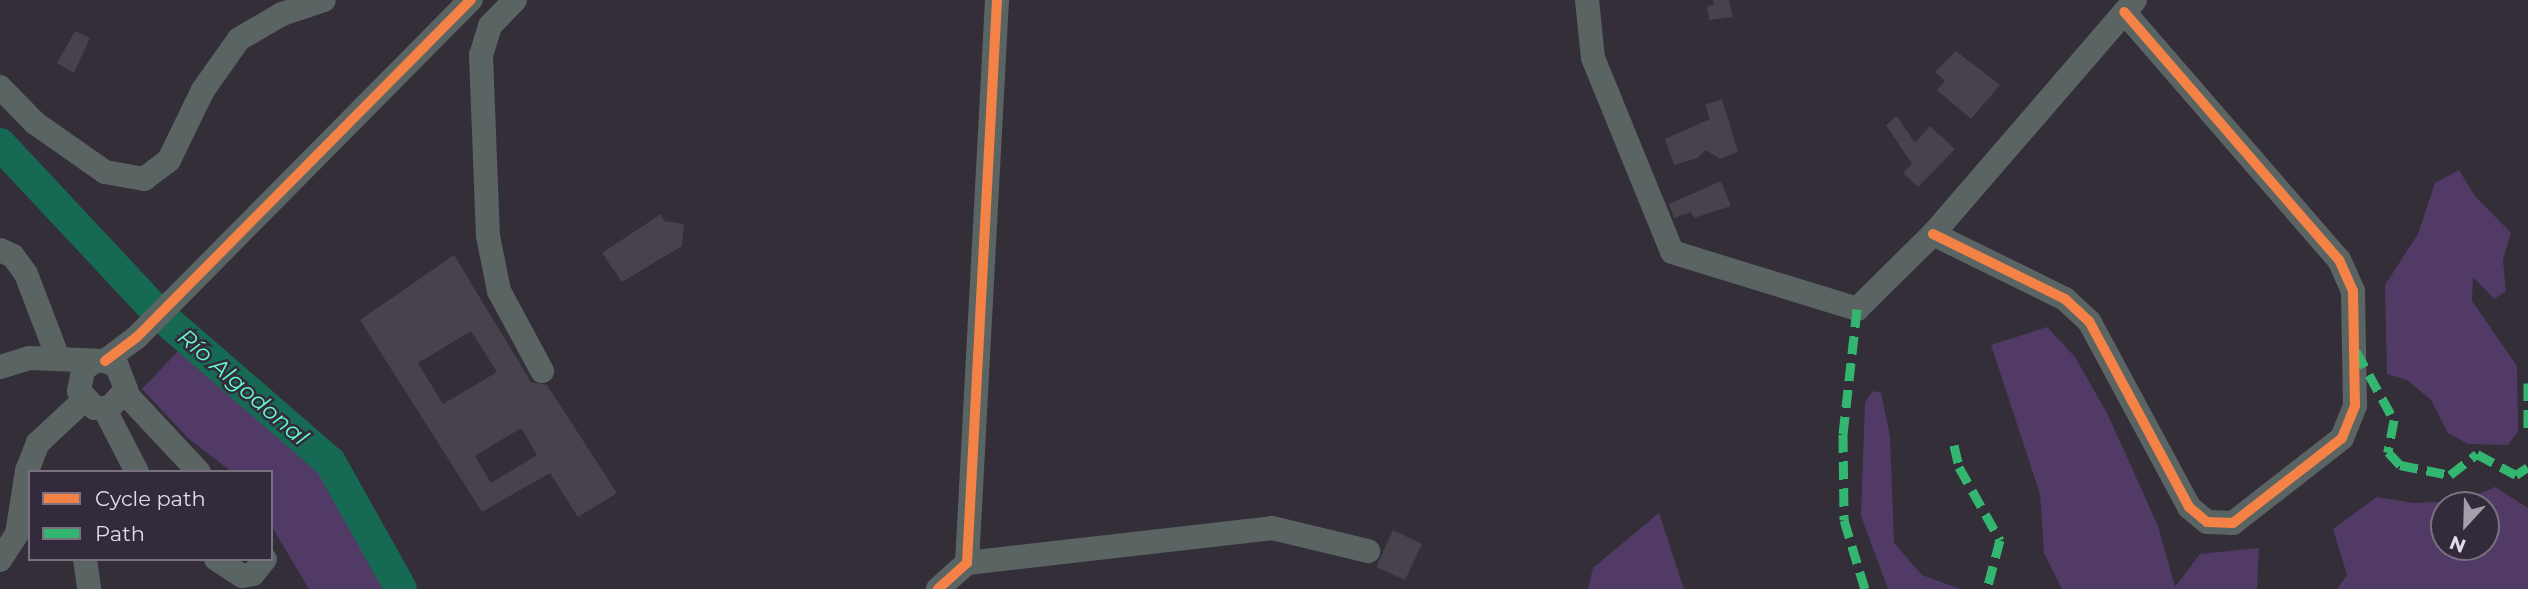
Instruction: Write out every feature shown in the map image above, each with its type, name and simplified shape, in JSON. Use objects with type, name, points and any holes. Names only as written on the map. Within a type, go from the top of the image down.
[{"type":"street","points":[[0,87],[35,123],[105,172],[144,179],[169,160],[203,90],[239,39],[282,14],[324,0]]},
{"type":"street","points":[[136,470],[79,380],[98,362],[136,338],[471,0]]},
{"type":"street","points":[[515,0],[490,26],[481,55],[488,236],[499,291],[541,371]]},
{"type":"street","points":[[967,563],[997,0]]},
{"type":"street","points":[[1587,0],[1593,58],[1672,251],[1857,309],[1933,234],[2130,6],[2339,260],[2353,291],[2354,348],[2354,406],[2342,438],[2233,523],[2207,523],[2189,507],[2089,321],[2065,299],[1933,234]]},
{"type":"street","points":[[0,250],[13,256],[26,274],[58,358]]},
{"type":"street","points":[[0,367],[12,360],[58,358],[98,362],[125,377],[124,393],[197,470]]},
{"type":"street","points":[[34,467],[38,443],[94,404],[124,393]]},
{"type":"street","points":[[0,560],[17,534],[28,491]]},
{"type":"street","points":[[938,589],[967,563],[1272,528],[1368,551]]},
{"type":"street","points":[[85,561],[89,589]]},
{"type":"street","points":[[219,561],[242,576],[253,574],[263,561]]},
{"type":"shaded area","points":[[2459,170],[2475,196],[2511,233],[2503,260],[2506,291],[2494,299],[2473,277],[2472,301],[2517,366],[2518,431],[2508,445],[2468,444],[2448,433],[2431,400],[2407,380],[2387,374],[2385,285],[2418,234],[2435,183]]},
{"type":"shaded area","points":[[2047,327],[2075,357],[2108,415],[2158,526],[2175,587],[2200,554],[2259,548],[2257,589],[2062,589],[2044,553],[2040,494],[1991,345]]},
{"type":"shaded area","points":[[185,344],[327,464],[397,589],[309,589],[273,528],[273,470],[229,470],[189,439],[142,389]]},
{"type":"shaded area","points":[[1873,391],[1881,393],[1890,436],[1894,543],[1922,575],[1960,589],[1888,589],[1861,516],[1865,402]]},
{"type":"shaded area","points":[[2495,487],[2528,508],[2528,589],[2337,589],[2347,575],[2333,529],[2377,497],[2413,503],[2430,502],[2430,561],[2500,561],[2500,491],[2486,491]]},
{"type":"shaded area","points":[[1659,513],[1684,589],[1588,589],[1593,568]]},
{"type":"building","points":[[1713,0],[1729,0],[1733,17],[1709,20],[1707,6],[1714,5]]},
{"type":"building","points":[[75,31],[90,38],[74,73],[57,63]]},
{"type":"building","points":[[1956,51],[2000,85],[1971,119],[1937,90],[1945,81],[1935,72]]},
{"type":"building","points":[[1722,99],[1738,152],[1720,159],[1705,150],[1698,158],[1674,165],[1665,139],[1710,119],[1705,105]]},
{"type":"building","points":[[1897,116],[1915,143],[1930,126],[1955,149],[1918,187],[1903,173],[1912,164],[1886,125]]},
{"type":"building","points":[[1721,181],[1731,206],[1694,218],[1691,212],[1674,218],[1669,204]]},
{"type":"building","points":[[661,214],[664,221],[684,224],[682,246],[622,282],[602,253]]},
{"type":"building","points":[[454,255],[531,382],[547,385],[617,493],[578,517],[550,473],[482,512],[360,320]],"holes":[[[471,331],[497,372],[443,404],[418,363]],[[521,428],[537,455],[491,483],[475,456]]]},
{"type":"building","points":[[1393,530],[1422,544],[1405,580],[1376,567]]},
{"type":"waterway","name":"Río Algodonal","points":[[0,144],[159,314],[330,462],[401,589]]},
{"type":"marked path","points":[[1857,309],[1843,434],[1844,520],[1865,589]]},
{"type":"marked path","points":[[2356,351],[2394,420],[2388,452],[2400,465],[2450,475],[2477,454],[2516,475],[2528,467]]},
{"type":"marked path","points":[[2528,383],[2528,435]]},
{"type":"marked path","points":[[1954,445],[1959,467],[2000,540],[1987,589]]},
{"type":"cycle path","points":[[105,361],[136,338],[471,0]]},
{"type":"cycle path","points":[[938,589],[967,563],[997,0]]},
{"type":"cycle path","points":[[1933,234],[2065,299],[2089,321],[2189,507],[2207,522],[2233,523],[2342,438],[2355,406],[2353,291],[2339,260],[2124,12]]}]
